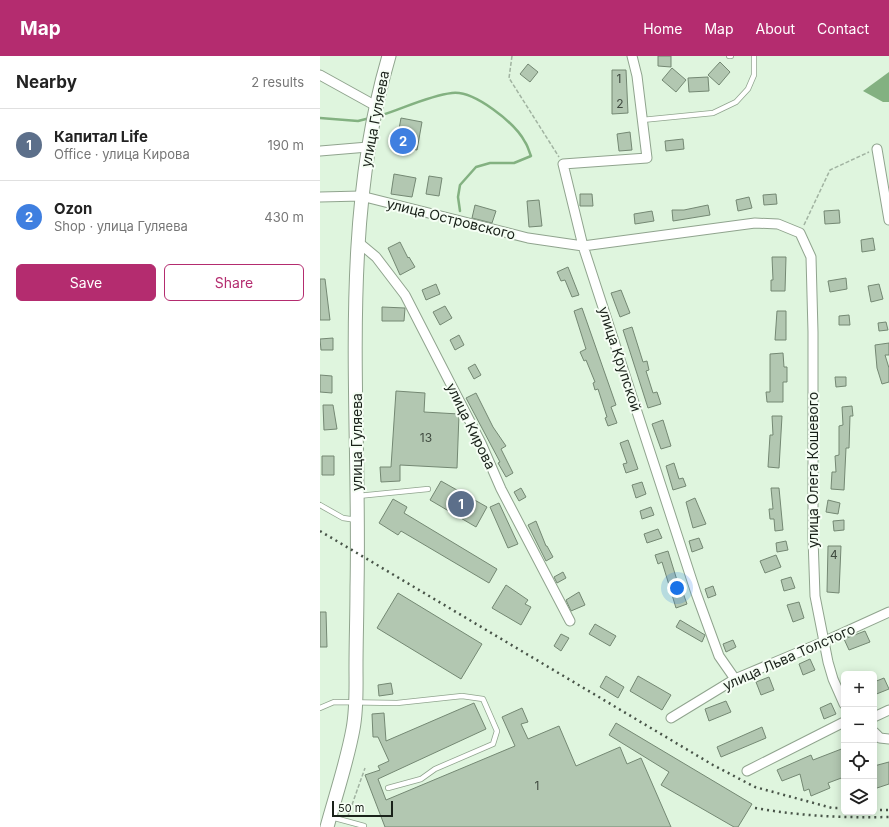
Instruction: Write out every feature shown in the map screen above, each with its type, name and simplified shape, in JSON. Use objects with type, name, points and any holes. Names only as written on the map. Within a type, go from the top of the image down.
[{"type":"main road","name":"улица Гуляева","points":[[328,822],[351,736],[356,704],[356,324],[358,242],[361,196],[368,147],[376,106],[389,56]]},
{"type":"street","points":[[563,164],[647,158],[637,76],[632,56]]},
{"type":"street","points":[[320,75],[376,106]]},
{"type":"street","points":[[320,151],[368,147]]},
{"type":"street","points":[[877,149],[889,220]]},
{"type":"street","name":"улица Крупской","points":[[563,164],[582,246],[696,593],[719,656],[735,678]]},
{"type":"street","name":"улица Островского","points":[[320,197],[361,196],[528,238],[582,246]]},
{"type":"street","points":[[582,246],[755,223],[778,224],[800,233]]},
{"type":"street","name":"улица Олега Кошевого","points":[[800,233],[811,257],[813,332],[813,545],[815,596],[823,642],[833,679],[841,697]]},
{"type":"street","name":"улица Кирова","points":[[358,242],[376,257],[406,295],[481,443],[501,489],[570,621]]},
{"type":"street","name":"улица Льва Толстого","points":[[671,718],[735,678],[823,642],[889,612]]},
{"type":"street","points":[[877,716],[889,710]]},
{"type":"street","points":[[747,771],[841,724]]},
{"type":"street","points":[[877,735],[880,738],[889,739]]},
{"type":"lane","points":[[642,120],[713,113],[736,102],[748,90],[754,75],[754,56]]},
{"type":"lane","points":[[357,496],[428,489]]},
{"type":"lane","points":[[320,505],[343,518],[357,520]]},
{"type":"lane","points":[[320,708],[334,702],[356,704],[397,703],[462,696],[483,698],[497,731],[493,744],[435,769],[421,779],[388,788]]},
{"type":"lane","points":[[328,822],[346,822],[364,826]]},
{"type":"path","points":[[512,56],[509,78],[563,164]]},
{"type":"path","points":[[800,233],[830,170],[877,149]]},
{"type":"path","points":[[346,822],[365,768]]},
{"type":"shaded area","points":[[889,72],[889,102],[883,102],[863,91]]},
{"type":"building","points":[[658,56],[671,56],[671,67],[658,66]]},
{"type":"building","points":[[720,62],[730,72],[719,85],[708,75]]},
{"type":"building","points":[[528,64],[538,72],[530,82],[520,74]]},
{"type":"building","points":[[672,68],[686,80],[676,92],[662,80]]},
{"type":"building","points":[[612,70],[626,70],[628,113],[612,114]]},
{"type":"building","points":[[708,77],[709,91],[689,92],[688,78]]},
{"type":"building","points":[[401,118],[422,122],[417,150],[396,146]]},
{"type":"building","points":[[630,132],[632,150],[619,151],[617,134]]},
{"type":"building","points":[[683,139],[684,149],[666,151],[665,141]]},
{"type":"building","points":[[394,174],[416,178],[412,197],[391,194]]},
{"type":"building","points":[[429,176],[442,178],[439,196],[426,194]]},
{"type":"building","points":[[580,194],[592,194],[593,206],[580,206]]},
{"type":"building","points":[[776,194],[777,204],[764,205],[763,195]]},
{"type":"building","points":[[749,197],[752,208],[738,211],[736,200]]},
{"type":"building","points":[[539,200],[542,226],[529,227],[527,201]]},
{"type":"building","points":[[475,205],[496,211],[492,223],[472,218]]},
{"type":"building","points":[[708,205],[710,215],[673,221],[672,210],[684,210]]},
{"type":"building","points":[[839,210],[840,223],[825,224],[824,211]]},
{"type":"building","points":[[652,211],[654,221],[635,224],[634,214]]},
{"type":"building","points":[[873,238],[875,250],[862,252],[861,240]]},
{"type":"building","points":[[400,242],[408,258],[409,257],[415,267],[400,275],[388,248]]},
{"type":"building","points":[[772,257],[786,257],[785,291],[771,291],[771,280],[773,280]]},
{"type":"building","points":[[568,267],[579,295],[572,297],[565,280],[561,281],[557,272]]},
{"type":"building","points":[[846,278],[847,289],[830,292],[828,281]]},
{"type":"building","points":[[320,279],[325,279],[330,320],[320,320]]},
{"type":"building","points":[[436,284],[440,294],[426,300],[422,290]]},
{"type":"building","points":[[879,284],[883,299],[871,302],[868,286]]},
{"type":"building","points":[[621,290],[630,313],[620,317],[611,293]]},
{"type":"building","points":[[445,306],[452,318],[440,325],[433,312]]},
{"type":"building","points":[[382,307],[405,308],[404,321],[382,321]]},
{"type":"building","points":[[582,308],[616,405],[611,407],[617,423],[608,426],[605,418],[607,417],[598,389],[595,390],[593,383],[595,382],[586,360],[584,361],[580,352],[586,349],[574,311]]},
{"type":"building","points":[[777,311],[786,311],[786,340],[775,340]]},
{"type":"building","points":[[849,315],[850,325],[839,325],[839,316]]},
{"type":"building","points":[[886,322],[888,330],[879,331],[878,323]]},
{"type":"building","points":[[632,327],[643,362],[647,361],[649,370],[646,371],[653,393],[657,392],[661,404],[648,408],[623,330]]},
{"type":"building","points":[[459,335],[464,345],[455,350],[450,340]]},
{"type":"building","points":[[333,338],[333,350],[321,350],[320,339]]},
{"type":"building","points":[[889,343],[889,355],[885,355],[889,368],[889,382],[882,384],[877,368],[875,345]]},
{"type":"building","points":[[783,353],[784,367],[787,367],[787,382],[783,382],[783,402],[767,402],[766,392],[770,392],[770,354]]},
{"type":"building","points":[[475,364],[481,375],[474,379],[468,368]]},
{"type":"building","points":[[320,375],[332,376],[332,393],[320,392]]},
{"type":"building","points":[[835,377],[846,377],[846,386],[836,387]]},
{"type":"building","points":[[396,391],[425,393],[424,412],[459,414],[457,468],[400,465],[400,481],[381,482],[380,467],[391,467]]},
{"type":"building","points":[[476,393],[493,427],[506,446],[501,449],[513,473],[506,477],[498,463],[500,462],[466,398]]},
{"type":"building","points":[[323,405],[333,405],[337,429],[324,430]]},
{"type":"building","points":[[852,406],[853,416],[850,416],[849,448],[846,448],[844,490],[831,489],[832,472],[836,472],[835,456],[839,455],[839,426],[843,425],[842,407]]},
{"type":"building","points":[[772,416],[782,416],[779,468],[768,467],[770,435],[773,435]]},
{"type":"building","points":[[663,420],[671,446],[661,449],[652,424]]},
{"type":"building","points":[[628,440],[638,469],[626,473],[623,464],[627,463],[620,443]]},
{"type":"building","points":[[322,456],[334,456],[334,475],[322,475]]},
{"type":"building","points":[[674,463],[679,479],[683,478],[686,486],[673,490],[666,466]]},
{"type":"building","points":[[441,481],[487,507],[476,527],[430,500]]},
{"type":"building","points":[[642,482],[646,494],[636,498],[632,485]]},
{"type":"building","points":[[521,488],[526,497],[519,501],[514,492]]},
{"type":"building","points":[[771,488],[779,488],[783,530],[775,531],[774,519],[770,519],[769,509],[773,509]]},
{"type":"building","points":[[695,498],[706,524],[693,528],[686,502]]},
{"type":"building","points":[[393,499],[407,507],[404,513],[497,569],[489,583],[401,531],[398,535],[379,523]]},
{"type":"building","points":[[828,500],[840,503],[838,514],[826,512]]},
{"type":"building","points":[[499,503],[518,544],[508,548],[490,507]]},
{"type":"building","points":[[651,507],[654,515],[642,519],[640,511]]},
{"type":"building","points":[[844,520],[844,530],[834,531],[833,521]]},
{"type":"building","points":[[536,521],[546,546],[553,557],[546,561],[528,525]]},
{"type":"building","points":[[658,529],[662,538],[647,543],[644,534]]},
{"type":"building","points":[[699,538],[703,548],[692,552],[689,541]]},
{"type":"building","points":[[786,541],[788,550],[777,552],[776,543]]},
{"type":"building","points":[[828,546],[841,546],[839,593],[827,592]]},
{"type":"building","points":[[668,551],[680,590],[682,590],[687,604],[676,608],[662,562],[658,564],[655,555]]},
{"type":"building","points":[[776,555],[781,567],[765,573],[760,561]]},
{"type":"building","points":[[563,572],[566,578],[557,583],[554,577]]},
{"type":"building","points":[[791,577],[795,588],[784,591],[781,580]]},
{"type":"building","points":[[506,585],[528,600],[525,604],[531,607],[521,625],[492,608]]},
{"type":"building","points":[[713,586],[716,595],[708,598],[705,589]]},
{"type":"building","points":[[579,592],[585,605],[571,611],[566,600]]},
{"type":"building","points":[[398,593],[482,644],[461,679],[377,628]]},
{"type":"building","points":[[799,602],[804,618],[793,622],[787,605]]},
{"type":"building","points":[[320,612],[326,612],[327,647],[320,647]]},
{"type":"building","points":[[680,620],[705,635],[702,642],[676,627]]},
{"type":"building","points":[[595,624],[616,636],[610,646],[589,634]]},
{"type":"building","points":[[865,631],[870,642],[849,650],[844,639]]},
{"type":"building","points":[[561,634],[569,638],[561,651],[554,646]]},
{"type":"building","points":[[733,640],[736,647],[726,652],[723,644]]},
{"type":"building","points":[[810,659],[815,670],[803,675],[799,664]]},
{"type":"building","points":[[606,676],[624,687],[618,698],[600,687]]},
{"type":"building","points":[[638,676],[671,695],[662,710],[630,691]]},
{"type":"building","points":[[769,677],[774,690],[761,695],[756,682]]},
{"type":"building","points":[[884,678],[889,689],[877,694],[877,681]]},
{"type":"building","points":[[391,683],[393,694],[379,696],[378,685]]},
{"type":"building","points":[[726,701],[731,712],[709,721],[705,709]]},
{"type":"building","points":[[474,703],[486,729],[378,779],[386,800],[515,746],[502,717],[522,708],[528,722],[521,724],[528,739],[559,726],[576,766],[620,747],[627,764],[641,758],[671,827],[385,827],[365,775],[380,770],[378,766],[389,761],[378,737],[373,737],[372,714],[384,713],[386,741]]},
{"type":"building","points":[[831,703],[836,714],[824,719],[820,708]]},
{"type":"building","points":[[616,723],[752,804],[738,827],[734,827],[661,785],[669,772],[609,735]]},
{"type":"building","points":[[762,727],[766,738],[721,757],[717,747]]},
{"type":"building","points":[[841,749],[841,778],[828,783],[830,788],[811,796],[809,789],[804,791],[800,774],[782,781],[777,770],[811,755],[813,760]]},
{"type":"building","points":[[889,762],[889,784],[877,788],[877,779],[877,765]]},
{"type":"waterway","points":[[379,116],[433,97],[452,93],[461,93],[482,102],[493,109],[520,134],[527,145],[531,156],[514,163],[490,163],[476,167],[460,185],[458,197],[460,211]]},
{"type":"waterway","points":[[320,118],[358,121],[370,118]]},
{"type":"railway","points":[[320,531],[713,765],[755,787],[832,808],[841,808]]},
{"type":"railway","points":[[755,808],[822,816],[889,817]]},
{"type":"railway","points":[[877,810],[889,810]]},
{"type":"place","name":"Ozon","points":[[403,141]]},
{"type":"place","name":"Капитал Life","points":[[461,504]]}]
